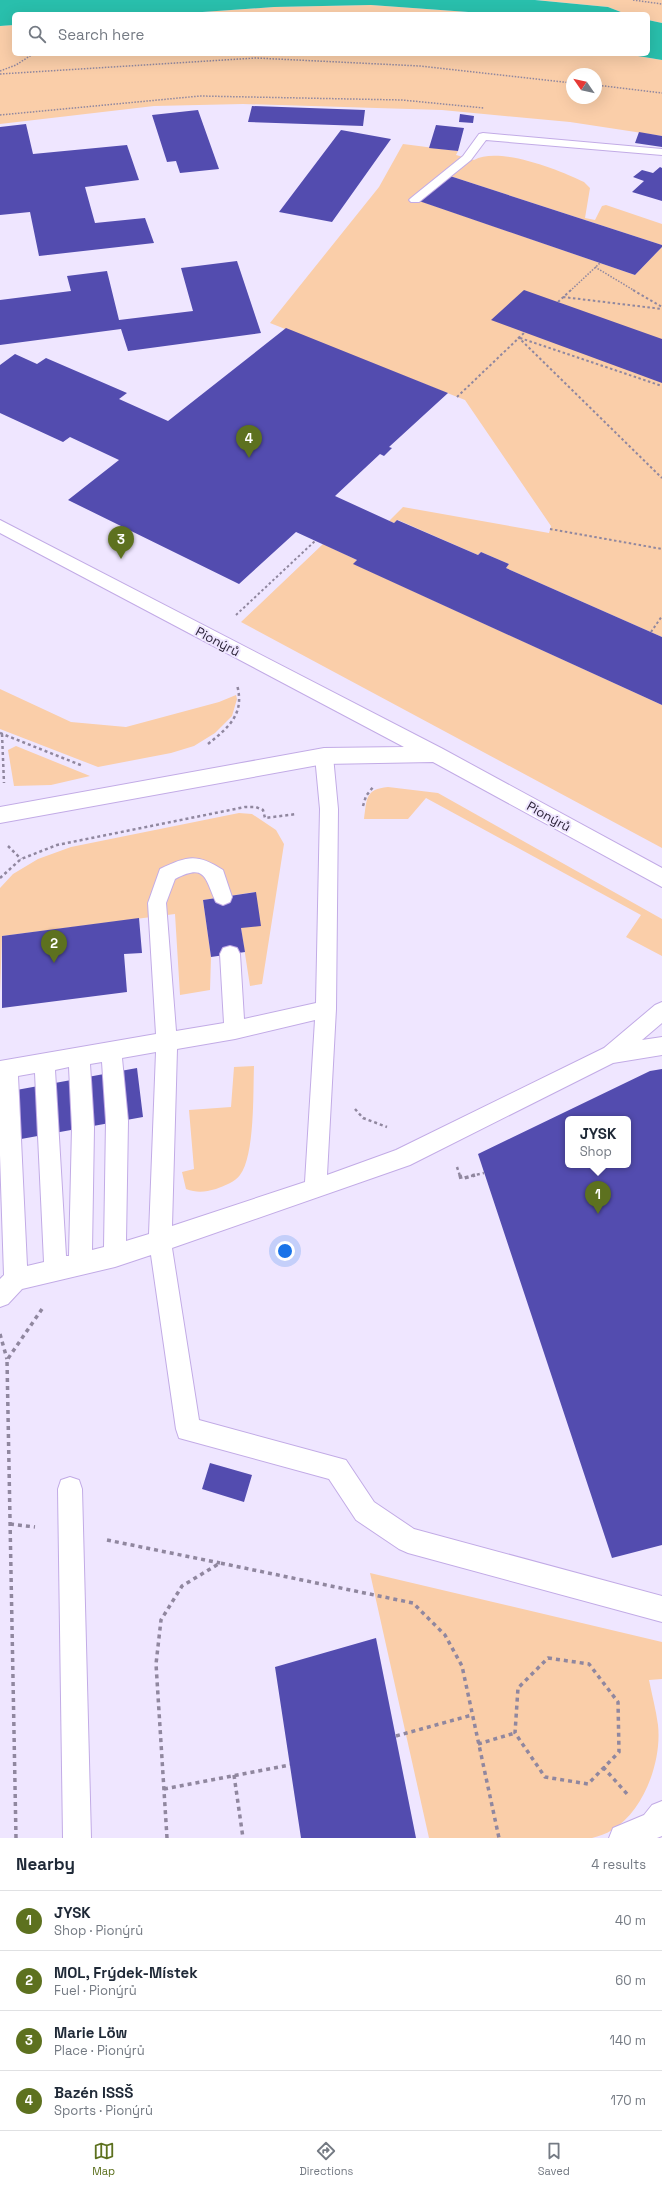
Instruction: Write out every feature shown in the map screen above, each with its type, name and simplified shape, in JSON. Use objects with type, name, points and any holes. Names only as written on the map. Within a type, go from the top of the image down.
[{"type":"street","name":"Pionýrů","points":[[0,526],[436,754],[662,878]]},
{"type":"street","name":"Pionýrů","points":[[0,815],[324,756],[436,754]]},
{"type":"lane","points":[[415,200],[467,158],[483,136],[662,152]]},
{"type":"lane","points":[[315,1190],[326,1009],[329,809],[324,756]]},
{"type":"lane","points":[[223,897],[216,875],[201,865],[181,868],[167,874],[157,903],[167,1040],[160,1242],[188,1429],[336,1469],[365,1511],[408,1540],[662,1609]]},
{"type":"lane","points":[[230,954],[235,1030]]},
{"type":"lane","points":[[16,1278],[9,1091],[3,1069],[111,1052],[167,1040],[235,1030],[326,1009]]},
{"type":"lane","points":[[0,1296],[16,1278],[56,1271],[80,1263],[115,1256],[315,1190],[402,1158],[611,1054],[662,1011]]},
{"type":"lane","points":[[611,1054],[662,1046]]},
{"type":"lane","points":[[111,1052],[117,1121],[115,1256]]},
{"type":"lane","points":[[79,1056],[83,1128],[80,1263]]},
{"type":"lane","points":[[45,1062],[56,1271]]},
{"type":"lane","points":[[70,1489],[77,1838]]},
{"type":"lane","points":[[623,1838],[654,1825],[662,1815]]},
{"type":"path","points":[[633,0],[662,4]]},
{"type":"path","points":[[0,72],[16,65],[30,56]]},
{"type":"path","points":[[0,72],[256,58],[420,66],[566,82]]},
{"type":"path","points":[[602,86],[662,93]]},
{"type":"path","points":[[0,115],[200,96],[402,100],[488,108]]},
{"type":"path","points":[[558,302],[600,263]]},
{"type":"path","points":[[595,267],[662,308]]},
{"type":"path","points":[[563,297],[662,308]]},
{"type":"path","points":[[457,396],[524,333]]},
{"type":"path","points":[[518,337],[662,386]]},
{"type":"path","points":[[518,337],[662,478]]},
{"type":"path","points":[[550,529],[662,549]]},
{"type":"path","points":[[234,617],[315,541]]},
{"type":"path","points":[[651,632],[662,616]]},
{"type":"path","points":[[207,744],[226,729],[240,709],[241,696],[235,682]]},
{"type":"path","points":[[0,734],[73,764],[89,768]]},
{"type":"path","points":[[362,811],[366,796],[376,784]]},
{"type":"path","points":[[0,878],[21,859],[57,845],[245,807],[256,807],[263,810],[265,818],[363,806]]},
{"type":"path","points":[[353,1107],[363,1118],[393,1129]]},
{"type":"path","points":[[7,1360],[48,1301],[56,1271]]},
{"type":"path","points":[[0,1334],[7,1360],[16,1838]]},
{"type":"path","points":[[10,1524],[71,1532],[413,1603],[445,1635],[462,1666],[499,1838]]},
{"type":"path","points":[[167,1838],[156,1664],[161,1620],[182,1586],[220,1564]]},
{"type":"path","points":[[548,1658],[589,1664],[618,1702],[619,1752],[588,1784],[545,1777],[515,1733],[518,1688],[548,1658]]},
{"type":"path","points":[[396,1736],[472,1715]]},
{"type":"path","points":[[478,1744],[515,1733]]},
{"type":"path","points":[[164,1789],[290,1765]]},
{"type":"path","points":[[234,1775],[243,1838]]},
{"type":"shaded area","points":[[0,0],[535,0],[608,7],[621,12],[468,12],[371,5],[274,7],[203,12],[12,12],[12,25],[0,26]]},
{"type":"shaded area","points":[[536,0],[662,0],[662,23],[650,20],[650,12],[621,12],[608,7]]},
{"type":"shaded area","points":[[371,5],[468,12],[203,12],[274,7]]},
{"type":"shaded area","points":[[650,20],[662,23],[662,60],[638,56],[650,56]]},
{"type":"shaded area","points":[[12,25],[12,56],[638,56],[662,60],[662,136],[570,122],[442,110],[243,104],[154,106],[0,124],[0,26]]},
{"type":"shaded area","points":[[403,144],[458,151],[456,155],[474,160],[485,156],[498,156],[529,161],[584,182],[590,188],[585,218],[595,220],[602,206],[606,205],[662,224],[662,245],[450,176],[420,201],[635,275],[662,247],[662,637],[506,568],[509,564],[481,552],[478,555],[398,520],[394,523],[389,521],[403,507],[549,533],[551,526],[465,400],[270,323],[379,187]]},
{"type":"shaded area","points":[[323,544],[357,560],[354,564],[662,705],[662,848],[241,622]]},
{"type":"shaded area","points":[[0,689],[71,722],[126,727],[219,702],[236,695],[237,699],[232,716],[215,733],[194,746],[171,753],[98,767],[0,729]]},
{"type":"shaded area","points":[[16,746],[90,776],[51,785],[14,786],[8,750]]},
{"type":"shaded area","points":[[388,787],[438,793],[662,919],[662,956],[626,937],[641,915],[426,798],[408,819],[364,819],[368,796],[375,790]]},
{"type":"shaded area","points":[[239,813],[252,814],[276,830],[284,844],[262,984],[250,986],[241,928],[255,892],[203,900],[211,957],[210,990],[180,995],[175,914],[2,936],[0,993],[0,888],[13,874],[38,859],[71,847]]},
{"type":"shaded area","points":[[254,1066],[251,1139],[245,1166],[240,1175],[232,1182],[216,1189],[201,1192],[186,1189],[182,1172],[194,1169],[189,1110],[231,1107],[234,1067]]},
{"type":"shaded area","points":[[370,1573],[662,1642],[662,1679],[649,1680],[658,1725],[657,1754],[654,1769],[642,1798],[623,1822],[610,1831],[592,1838],[429,1838]]},
{"type":"building","points":[[252,106],[365,110],[363,126],[248,122]]},
{"type":"building","points":[[198,110],[219,169],[180,173],[176,161],[167,162],[152,115]]},
{"type":"building","points":[[460,114],[474,116],[473,123],[459,122]]},
{"type":"building","points":[[26,124],[33,154],[127,145],[139,180],[85,187],[95,223],[145,218],[154,243],[39,256],[30,212],[0,215],[0,127]]},
{"type":"building","points":[[436,125],[464,128],[458,151],[429,148]]},
{"type":"building","points":[[341,130],[391,139],[332,222],[279,212]]},
{"type":"building","points":[[639,132],[662,136],[662,147],[635,143]]},
{"type":"building","points":[[660,167],[662,168],[662,201],[632,192],[644,181],[633,177],[642,170],[653,173]]},
{"type":"building","points":[[450,176],[662,245],[662,247],[635,275],[419,201]]},
{"type":"building","points":[[237,261],[261,333],[128,351],[121,329],[0,345],[0,300],[71,291],[67,276],[107,271],[119,320],[193,311],[181,268]]},
{"type":"building","points":[[524,290],[662,339],[662,383],[491,320]]},
{"type":"building","points":[[286,328],[448,393],[389,447],[392,448],[384,456],[380,454],[335,496],[394,523],[397,520],[478,555],[481,552],[509,564],[506,568],[662,637],[662,705],[353,564],[357,560],[296,532],[239,584],[68,500],[119,460],[70,437],[63,442],[0,413],[0,365],[15,354],[37,364],[46,358],[127,393],[119,399],[168,421]]},
{"type":"building","points":[[256,892],[261,926],[241,928],[245,952],[211,957],[203,900]]},
{"type":"building","points":[[139,918],[142,953],[124,954],[127,992],[2,1008],[2,936]]},
{"type":"building","points":[[137,1068],[143,1117],[10,1141],[0,1093]]},
{"type":"building","points":[[662,1069],[662,1545],[612,1558],[478,1154],[650,1071]]},
{"type":"building","points":[[210,1463],[252,1475],[244,1502],[202,1489]]},
{"type":"building","points":[[376,1638],[416,1838],[301,1838],[275,1667]]},
{"type":"place","name":"Bazén ISSŠ","points":[[249,458]]},
{"type":"place","name":"Marie Löw","points":[[121,559]]},
{"type":"place","name":"MOL, Frýdek-Místek","points":[[54,963]]},
{"type":"place","name":"JYSK","points":[[598,1214]]}]
